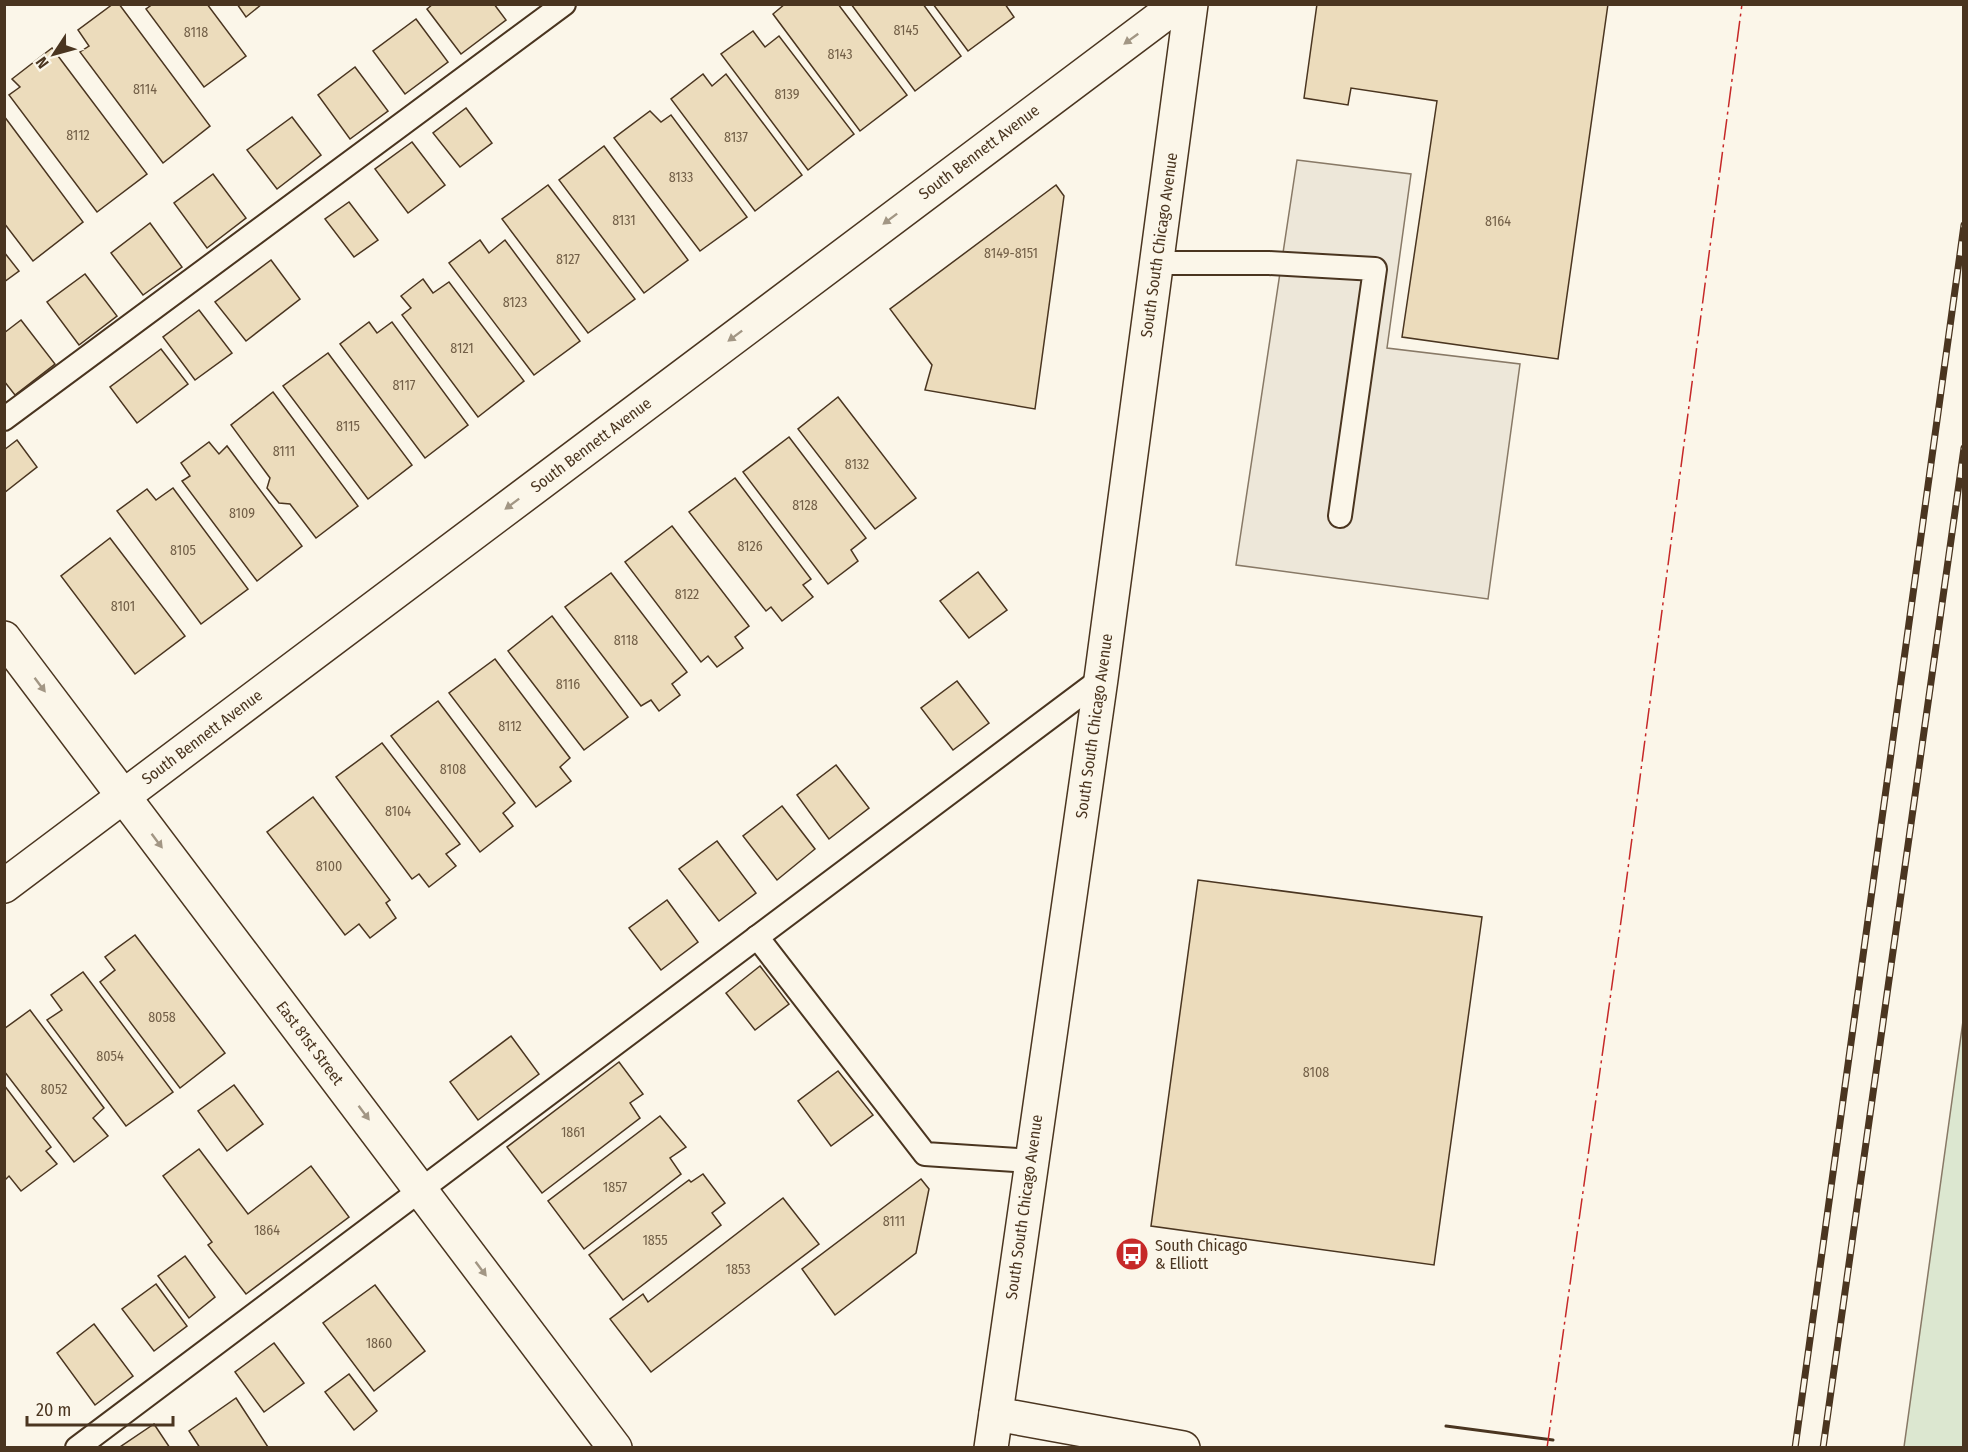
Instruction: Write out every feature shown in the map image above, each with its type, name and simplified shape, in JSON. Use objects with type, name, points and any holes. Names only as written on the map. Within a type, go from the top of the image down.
[{"type":"street","name":"South Bennett Avenue","points":[[4,886],[1178,4]]},
{"type":"street","name":"South South Chicago Avenue","points":[[991,1448],[1101,679],[1191,4]]},
{"type":"street","name":"East 81st Street","points":[[4,638],[615,1448]]},
{"type":"street","points":[[996,1414],[1183,1448]]},
{"type":"lane","points":[[4,419],[564,4]]},
{"type":"lane","points":[[1157,263],[1269,263],[1375,269],[1340,516]]},
{"type":"lane","points":[[77,1448],[1101,679]]},
{"type":"lane","points":[[757,937],[925,1154],[1031,1161]]},
{"type":"green space","points":[[1963,1021],[1963,1447],[1904,1447]]},
{"type":"shaded area","points":[[1297,160],[1411,174],[1387,348],[1520,364],[1488,599],[1236,565]]},
{"type":"building","points":[[113,4],[119,4],[210,126],[163,163],[80,52],[89,46],[78,30]]},
{"type":"building","points":[[153,4],[207,4],[246,56],[204,87],[146,9]]},
{"type":"building","points":[[237,4],[262,4],[246,17]]},
{"type":"building","points":[[433,4],[494,4],[506,20],[461,54],[427,9]]},
{"type":"building","points":[[785,4],[838,4],[907,95],[860,131],[773,14]]},
{"type":"building","points":[[851,4],[923,4],[961,56],[915,91]]},
{"type":"building","points":[[933,4],[1005,4],[1014,17],[968,51]]},
{"type":"building","points":[[1317,4],[1608,4],[1558,359],[1402,337],[1437,101],[1351,88],[1348,105],[1304,98]]},
{"type":"building","points":[[416,19],[448,62],[405,94],[373,51]]},
{"type":"building","points":[[753,31],[765,47],[779,36],[854,134],[808,170],[721,54]]},
{"type":"building","points":[[52,48],[147,174],[97,212],[9,95],[20,87],[12,79]]},
{"type":"building","points":[[355,67],[388,111],[350,139],[318,95]]},
{"type":"building","points":[[703,74],[712,86],[726,74],[802,175],[755,211],[671,99]]},
{"type":"building","points":[[466,108],[492,143],[460,167],[433,133]]},
{"type":"building","points":[[650,111],[661,122],[671,115],[747,217],[700,251],[614,138]]},
{"type":"building","points":[[4,116],[83,222],[33,261],[4,223]]},
{"type":"building","points":[[292,117],[321,155],[277,189],[247,150]]},
{"type":"building","points":[[412,142],[445,185],[408,213],[375,169]]},
{"type":"building","points":[[604,146],[688,260],[644,293],[559,180]]},
{"type":"building","points":[[213,174],[246,218],[207,248],[174,203]]},
{"type":"building","points":[[548,185],[635,299],[588,333],[502,219]]},
{"type":"building","points":[[1056,185],[1064,196],[1035,409],[925,390],[932,365],[890,309]]},
{"type":"building","points":[[349,202],[378,240],[354,257],[325,219]]},
{"type":"building","points":[[150,223],[182,267],[143,295],[111,253]]},
{"type":"building","points":[[480,240],[489,253],[505,240],[580,341],[534,375],[449,263]]},
{"type":"building","points":[[4,252],[19,271],[4,282]]},
{"type":"building","points":[[271,260],[300,299],[246,341],[215,302]]},
{"type":"building","points":[[85,274],[117,316],[79,345],[47,302]]},
{"type":"building","points":[[423,279],[433,293],[449,282],[524,381],[478,417],[402,315],[411,308],[401,296]]},
{"type":"building","points":[[199,310],[232,353],[195,380],[163,337]]},
{"type":"building","points":[[21,320],[55,364],[15,395],[4,381],[4,333]]},
{"type":"building","points":[[369,322],[377,333],[392,322],[468,425],[425,458],[340,344]]},
{"type":"building","points":[[161,349],[188,384],[137,423],[110,387]]},
{"type":"building","points":[[328,353],[412,465],[368,499],[283,386]]},
{"type":"building","points":[[273,392],[358,506],[316,538],[290,504],[279,503],[267,488],[270,478],[231,425]]},
{"type":"building","points":[[838,397],[916,498],[875,529],[798,429]]},
{"type":"building","points":[[789,437],[866,538],[851,550],[858,561],[828,584],[743,472]]},
{"type":"building","points":[[17,440],[37,467],[4,493],[4,450]]},
{"type":"building","points":[[209,442],[219,454],[227,446],[302,546],[257,581],[182,481],[190,476],[181,463]]},
{"type":"building","points":[[735,478],[811,579],[803,585],[813,597],[782,621],[771,607],[766,611],[689,512]]},
{"type":"building","points":[[173,488],[248,589],[201,624],[117,511],[147,489],[156,500]]},
{"type":"building","points":[[672,526],[749,626],[735,637],[743,648],[717,667],[708,656],[701,662],[625,562]]},
{"type":"building","points":[[110,538],[185,636],[135,674],[61,576]]},
{"type":"building","points":[[978,572],[1007,610],[969,638],[940,601]]},
{"type":"building","points":[[611,573],[687,672],[672,684],[680,695],[659,711],[651,700],[641,706],[565,607]]},
{"type":"building","points":[[552,616],[628,717],[584,750],[508,651]]},
{"type":"building","points":[[495,659],[570,758],[560,767],[571,781],[536,807],[449,693]]},
{"type":"building","points":[[957,681],[989,723],[953,750],[921,708]]},
{"type":"building","points":[[438,701],[515,803],[503,813],[513,826],[480,852],[391,736]]},
{"type":"building","points":[[382,743],[460,844],[446,854],[456,866],[429,887],[419,874],[412,879],[336,777]]},
{"type":"building","points":[[836,765],[869,808],[829,839],[797,795]]},
{"type":"building","points":[[313,797],[390,900],[386,903],[396,918],[370,938],[359,924],[345,935],[267,832]]},
{"type":"building","points":[[782,806],[815,849],[777,880],[743,836]]},
{"type":"building","points":[[717,841],[756,893],[719,921],[679,869]]},
{"type":"building","points":[[1198,880],[1482,917],[1434,1265],[1151,1226]]},
{"type":"building","points":[[667,900],[698,942],[661,970],[629,928]]},
{"type":"building","points":[[135,935],[225,1053],[180,1088],[100,982],[115,970],[105,957]]},
{"type":"building","points":[[760,966],[789,1004],[755,1030],[726,993]]},
{"type":"building","points":[[83,972],[173,1092],[126,1126],[47,1020],[62,1010],[51,995]]},
{"type":"building","points":[[30,1010],[104,1108],[93,1118],[108,1136],[74,1162],[4,1071],[4,1029]]},
{"type":"building","points":[[511,1036],[539,1074],[478,1120],[450,1082]]},
{"type":"building","points":[[619,1062],[643,1094],[630,1103],[640,1118],[542,1193],[507,1147]]},
{"type":"building","points":[[838,1071],[873,1115],[831,1146],[798,1101]]},
{"type":"building","points":[[4,1085],[51,1147],[46,1151],[57,1164],[21,1191],[9,1176],[4,1181]]},
{"type":"building","points":[[234,1085],[263,1124],[227,1151],[198,1111]]},
{"type":"building","points":[[660,1116],[686,1147],[670,1158],[681,1174],[584,1249],[548,1201]]},
{"type":"building","points":[[199,1149],[248,1214],[311,1166],[349,1217],[246,1294],[208,1245],[212,1242],[163,1176]]},
{"type":"building","points":[[703,1174],[725,1203],[712,1213],[721,1225],[623,1300],[589,1255],[689,1180],[691,1182]]},
{"type":"building","points":[[921,1179],[929,1189],[916,1253],[835,1315],[802,1269]]},
{"type":"building","points":[[783,1198],[819,1244],[651,1372],[610,1319],[643,1294],[648,1302]]},
{"type":"building","points":[[185,1256],[215,1297],[189,1318],[158,1276]]},
{"type":"building","points":[[156,1284],[187,1326],[154,1351],[122,1309]]},
{"type":"building","points":[[375,1285],[425,1351],[374,1391],[323,1323]]},
{"type":"building","points":[[94,1324],[133,1376],[95,1405],[57,1353]]},
{"type":"building","points":[[274,1343],[304,1383],[264,1412],[235,1372]]},
{"type":"building","points":[[349,1374],[377,1411],[354,1430],[325,1392]]},
{"type":"building","points":[[236,1398],[268,1447],[200,1448],[189,1431]]},
{"type":"building","points":[[154,1424],[170,1448],[120,1448],[120,1447]]},
{"type":"railway","points":[[1795,1448],[1964,225]]},
{"type":"railway","points":[[1823,1448],[1964,448]]},
{"type":"wall","points":[[1446,1426],[1553,1440]]},
{"type":"power","points":[[1547,1448],[1622,914],[1742,4]]},
{"type":"place","name":"South Chicago & Elliott","points":[[1132,1254]]}]
